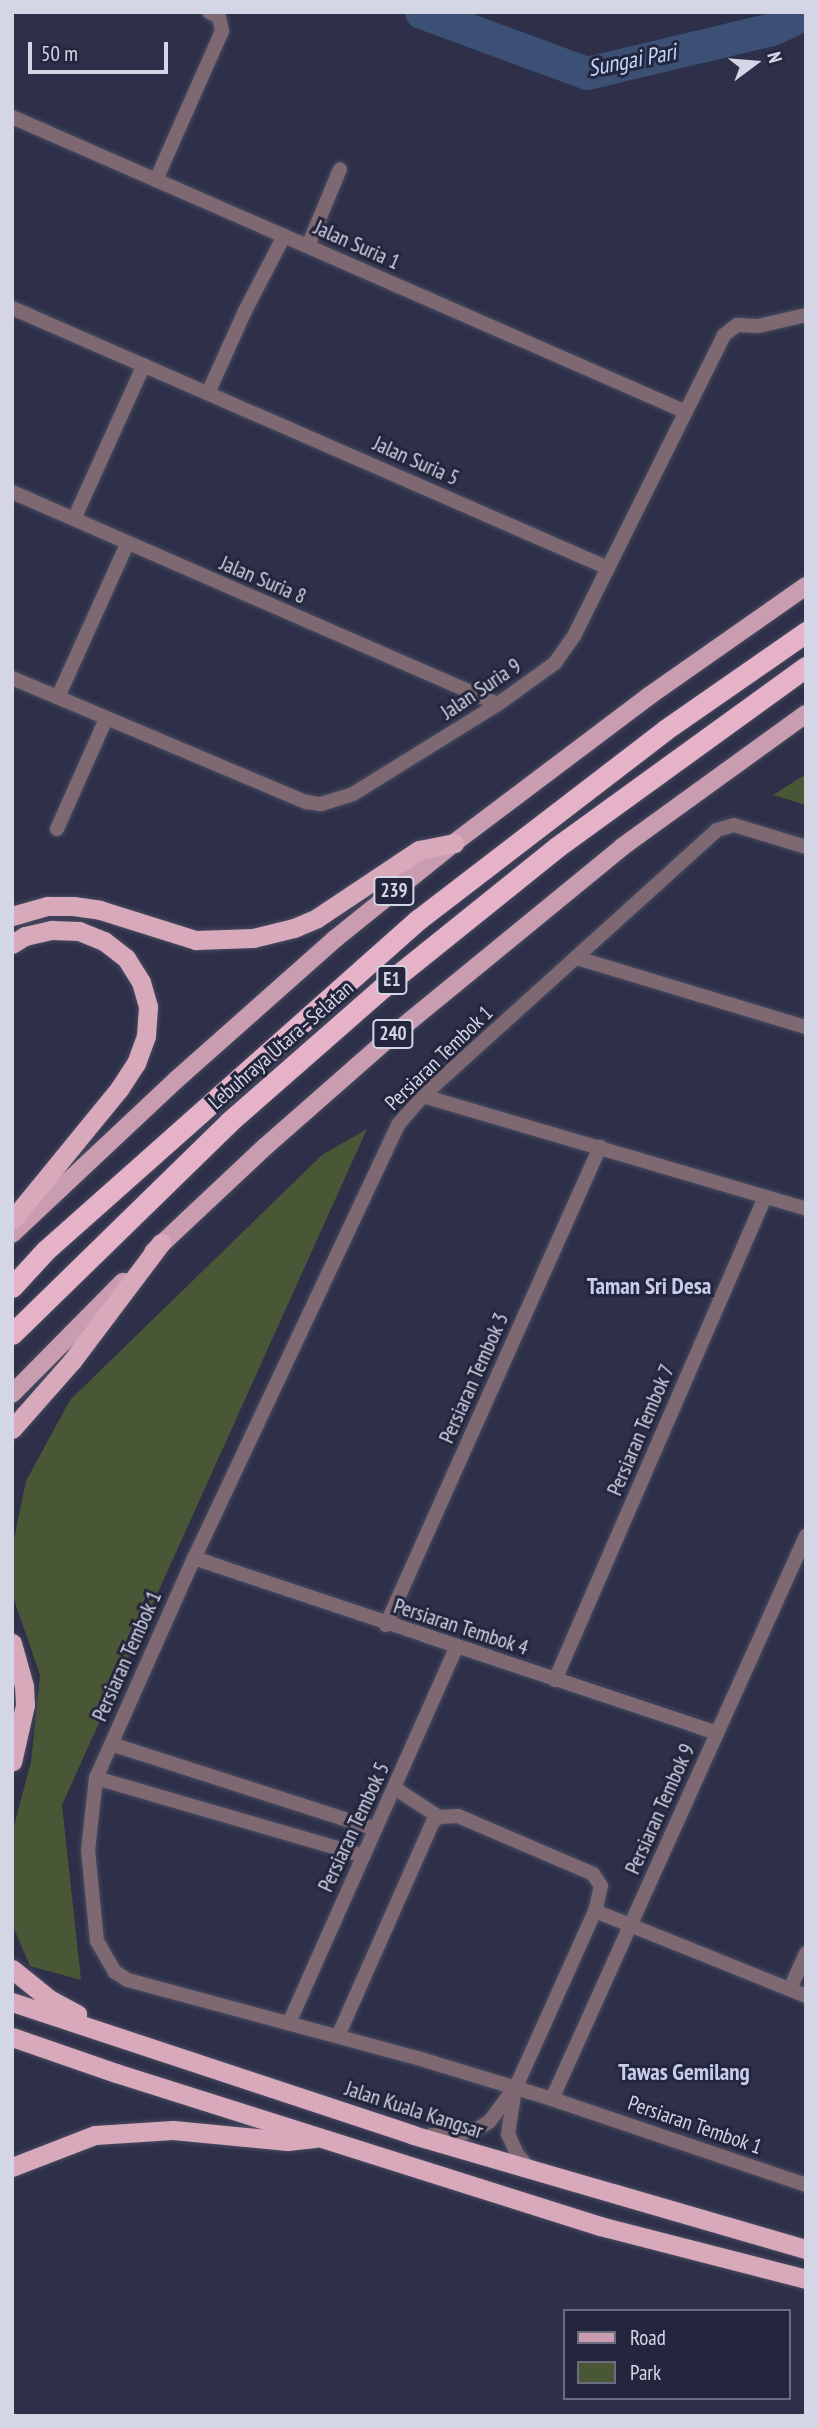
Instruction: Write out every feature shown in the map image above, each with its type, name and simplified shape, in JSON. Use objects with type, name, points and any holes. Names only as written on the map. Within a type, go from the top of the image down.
[{"type":"highway","name":"Lebuhraya Utara–Selatan","points":[[12,1287],[46,1250],[419,919],[665,730],[806,632]]},
{"type":"highway","name":"Lebuhraya Utara–Selatan","points":[[12,1334],[229,1122],[383,987],[557,847],[806,667]]},
{"type":"highway","points":[[12,916],[48,906],[73,906],[123,916],[196,940],[253,939],[294,928],[317,918],[419,850],[454,843]]},
{"type":"highway","points":[[12,944],[25,936],[52,930],[79,930],[104,941],[126,958],[141,982],[148,1007],[146,1036],[136,1063],[119,1089],[12,1220]]},
{"type":"highway","points":[[12,1429],[72,1361],[161,1244]]},
{"type":"highway","points":[[12,1643],[24,1686],[25,1705],[12,1762]]},
{"type":"highway","points":[[12,1969],[49,1998],[121,2038]]},
{"type":"highway","name":"Jalan Kuala Kangsar","points":[[12,2002],[413,2135],[533,2172],[806,2249]]},
{"type":"highway","points":[[12,2037],[600,2226],[806,2279]]},
{"type":"highway","points":[[12,2167],[94,2135],[173,2130],[287,2141],[323,2137]]},
{"type":"main road","name":"239","points":[[12,1234],[206,1053],[336,938],[454,843],[649,696],[806,586]]},
{"type":"main road","name":"240","points":[[12,1394],[161,1244],[388,1038],[622,848],[806,714]]},
{"type":"street","points":[[156,180],[222,31],[219,18],[209,12]]},
{"type":"street","name":"Jalan Suria 1","points":[[12,117],[684,411]]},
{"type":"street","points":[[308,246],[340,169]]},
{"type":"street","points":[[208,393],[245,311],[284,236]]},
{"type":"street","name":"Jalan Suria 5","points":[[12,308],[608,568]]},
{"type":"street","name":"Jalan Suria 9","points":[[12,678],[306,802],[321,804],[368,786],[498,704],[546,671],[564,652],[684,411],[729,329],[743,323],[758,326],[806,315]]},
{"type":"street","points":[[74,519],[144,365]]},
{"type":"street","name":"Jalan Suria 8","points":[[12,492],[498,704]]},
{"type":"street","points":[[58,697],[127,544]]},
{"type":"street","points":[[57,830],[106,719]]},
{"type":"street","name":"Persiaran Tembok 1","points":[[806,847],[734,825],[718,830],[423,1096],[389,1141],[194,1558],[96,1778],[89,1825],[89,1870],[97,1941],[104,1958],[115,1972],[128,1980],[338,2036],[552,2099],[806,2185]]},
{"type":"street","points":[[577,958],[806,1027]]},
{"type":"street","points":[[423,1096],[806,1209]]},
{"type":"street","name":"Persiaran Tembok 3","points":[[386,1625],[600,1147]]},
{"type":"street","name":"Persiaran Tembok 7","points":[[555,1680],[765,1197]]},
{"type":"street","name":"Persiaran Tembok 9","points":[[552,2099],[806,1536]]},
{"type":"street","name":"Persiaran Tembok 4","points":[[194,1558],[386,1625],[717,1733]]},
{"type":"street","name":"Persiaran Tembok 5","points":[[289,2023],[396,1789],[456,1648]]},
{"type":"street","points":[[111,1744],[376,1829]]},
{"type":"street","points":[[96,1778],[364,1856]]},
{"type":"street","points":[[396,1789],[439,1817],[458,1816],[593,1874],[601,1886],[595,1912],[515,2089],[489,2122],[476,2130],[452,2136],[413,2135]]},
{"type":"street","points":[[338,2036],[433,1822],[439,1817]]},
{"type":"street","points":[[595,1912],[806,1996]]},
{"type":"street","points":[[790,1989],[806,1953]]},
{"type":"street","points":[[515,2089],[508,2134],[517,2154],[533,2172]]},
{"type":"green space","points":[[806,774],[806,805],[773,795]]},
{"type":"green space","points":[[367,1129],[62,1805],[81,1980],[30,1966],[12,1924],[12,1833],[31,1762],[40,1675],[12,1594],[12,1549],[26,1481],[70,1400],[322,1155]]},
{"type":"waterway","name":"Sungai Pari","points":[[421,12],[587,73],[772,29],[806,13]]},
{"type":"district","name":"Taman Sri Desa","points":[[649,1286]]},
{"type":"district","name":"Tawas Gemilang","points":[[684,2072]]}]
